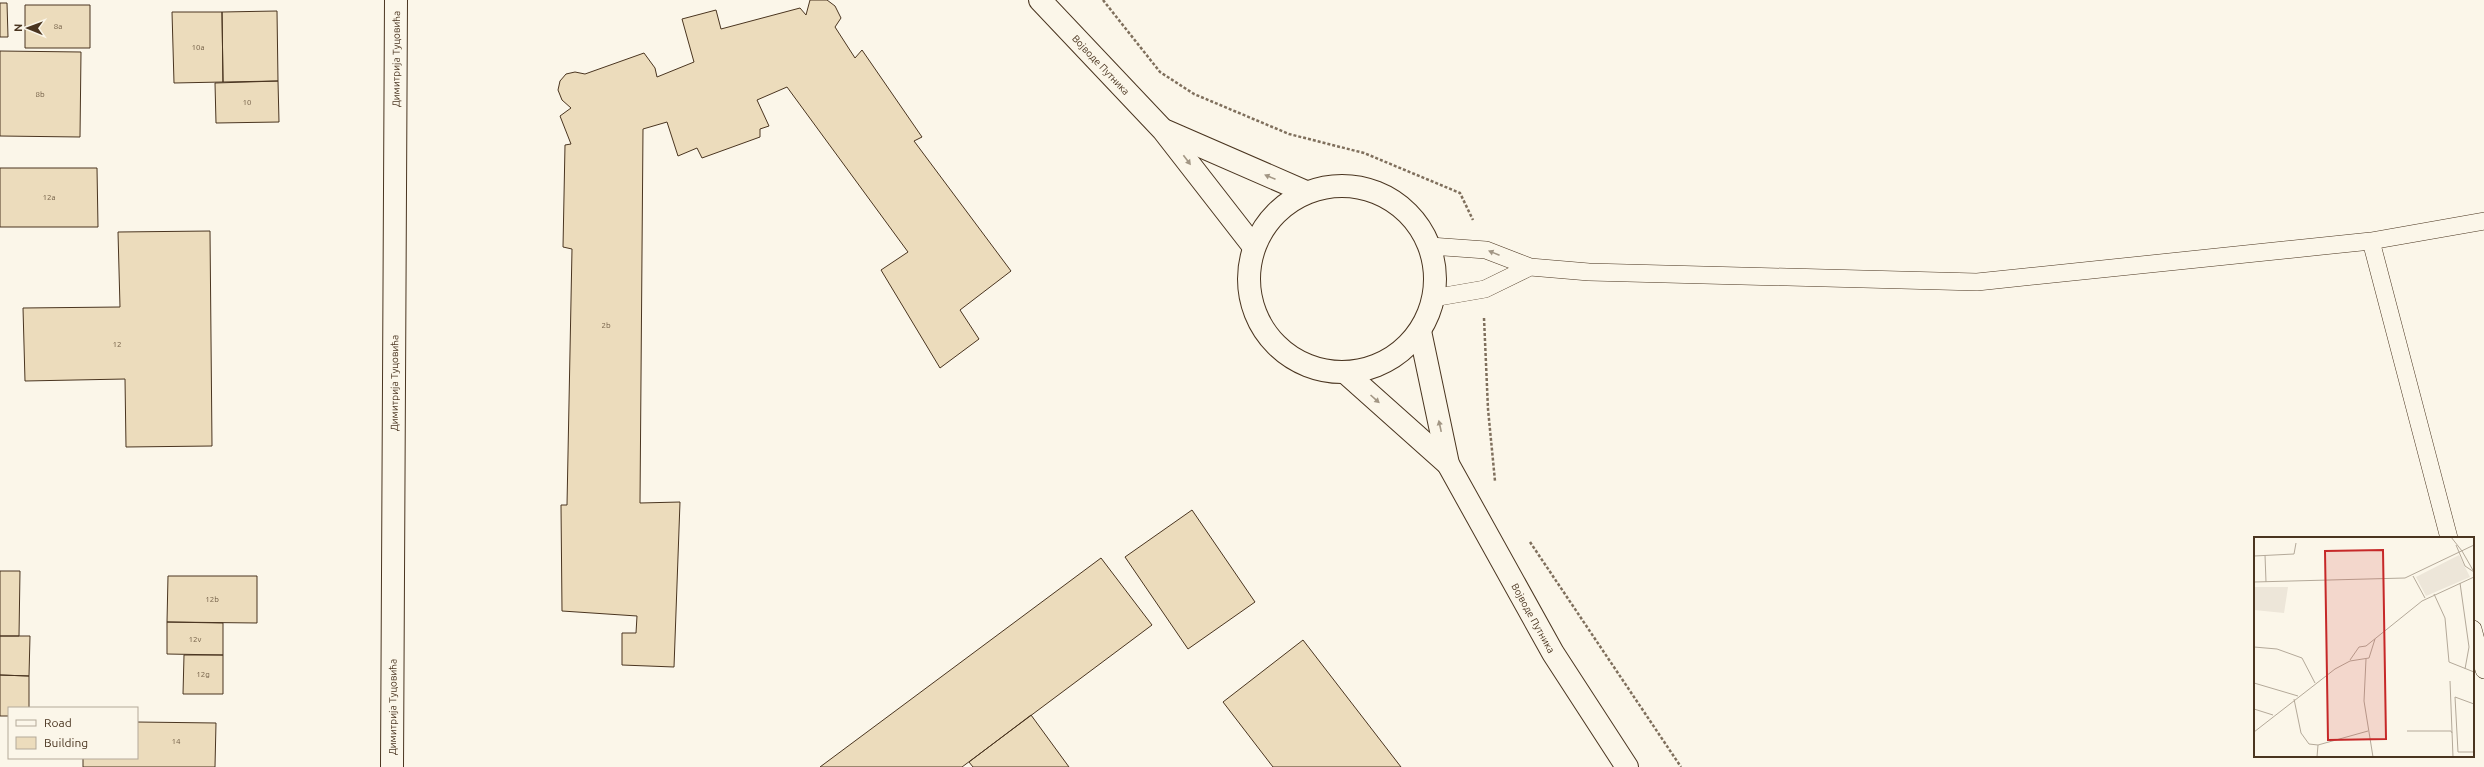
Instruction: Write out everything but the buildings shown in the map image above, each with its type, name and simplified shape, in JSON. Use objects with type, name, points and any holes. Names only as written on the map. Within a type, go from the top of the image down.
[{"type":"street","name":"Димитрија Туцовића","points":[[392,767],[396,0]]},
{"type":"street","name":"Војводе Путника","points":[[1040,0],[1163,130],[1254,247]]},
{"type":"street","name":"Војводе Путника","points":[[1163,130],[1306,192]]},
{"type":"street","points":[[1343,185],[1379,193],[1410,214],[1430,246],[1436,272],[1433,298],[1428,316],[1420,331],[1400,352],[1374,367],[1346,373],[1323,370],[1302,363],[1283,351],[1267,334],[1256,314],[1250,293],[1249,270],[1254,247],[1262,230],[1274,214],[1289,202],[1306,192],[1343,185]]},
{"type":"street","name":"Војводе Путника","points":[[1420,331],[1448,464],[1553,653],[1627,767]]},
{"type":"street","name":"Војводе Путника","points":[[1346,373],[1448,464]]},
{"type":"lane","points":[[1430,246],[1486,250],[1530,267],[1597,272],[1977,282],[2371,241],[2484,221]]},
{"type":"lane","points":[[2371,241],[2449,537]]},
{"type":"lane","points":[[1433,298],[1485,289],[1530,267]]},
{"type":"lane","points":[[2474,633],[2484,670]]}]
